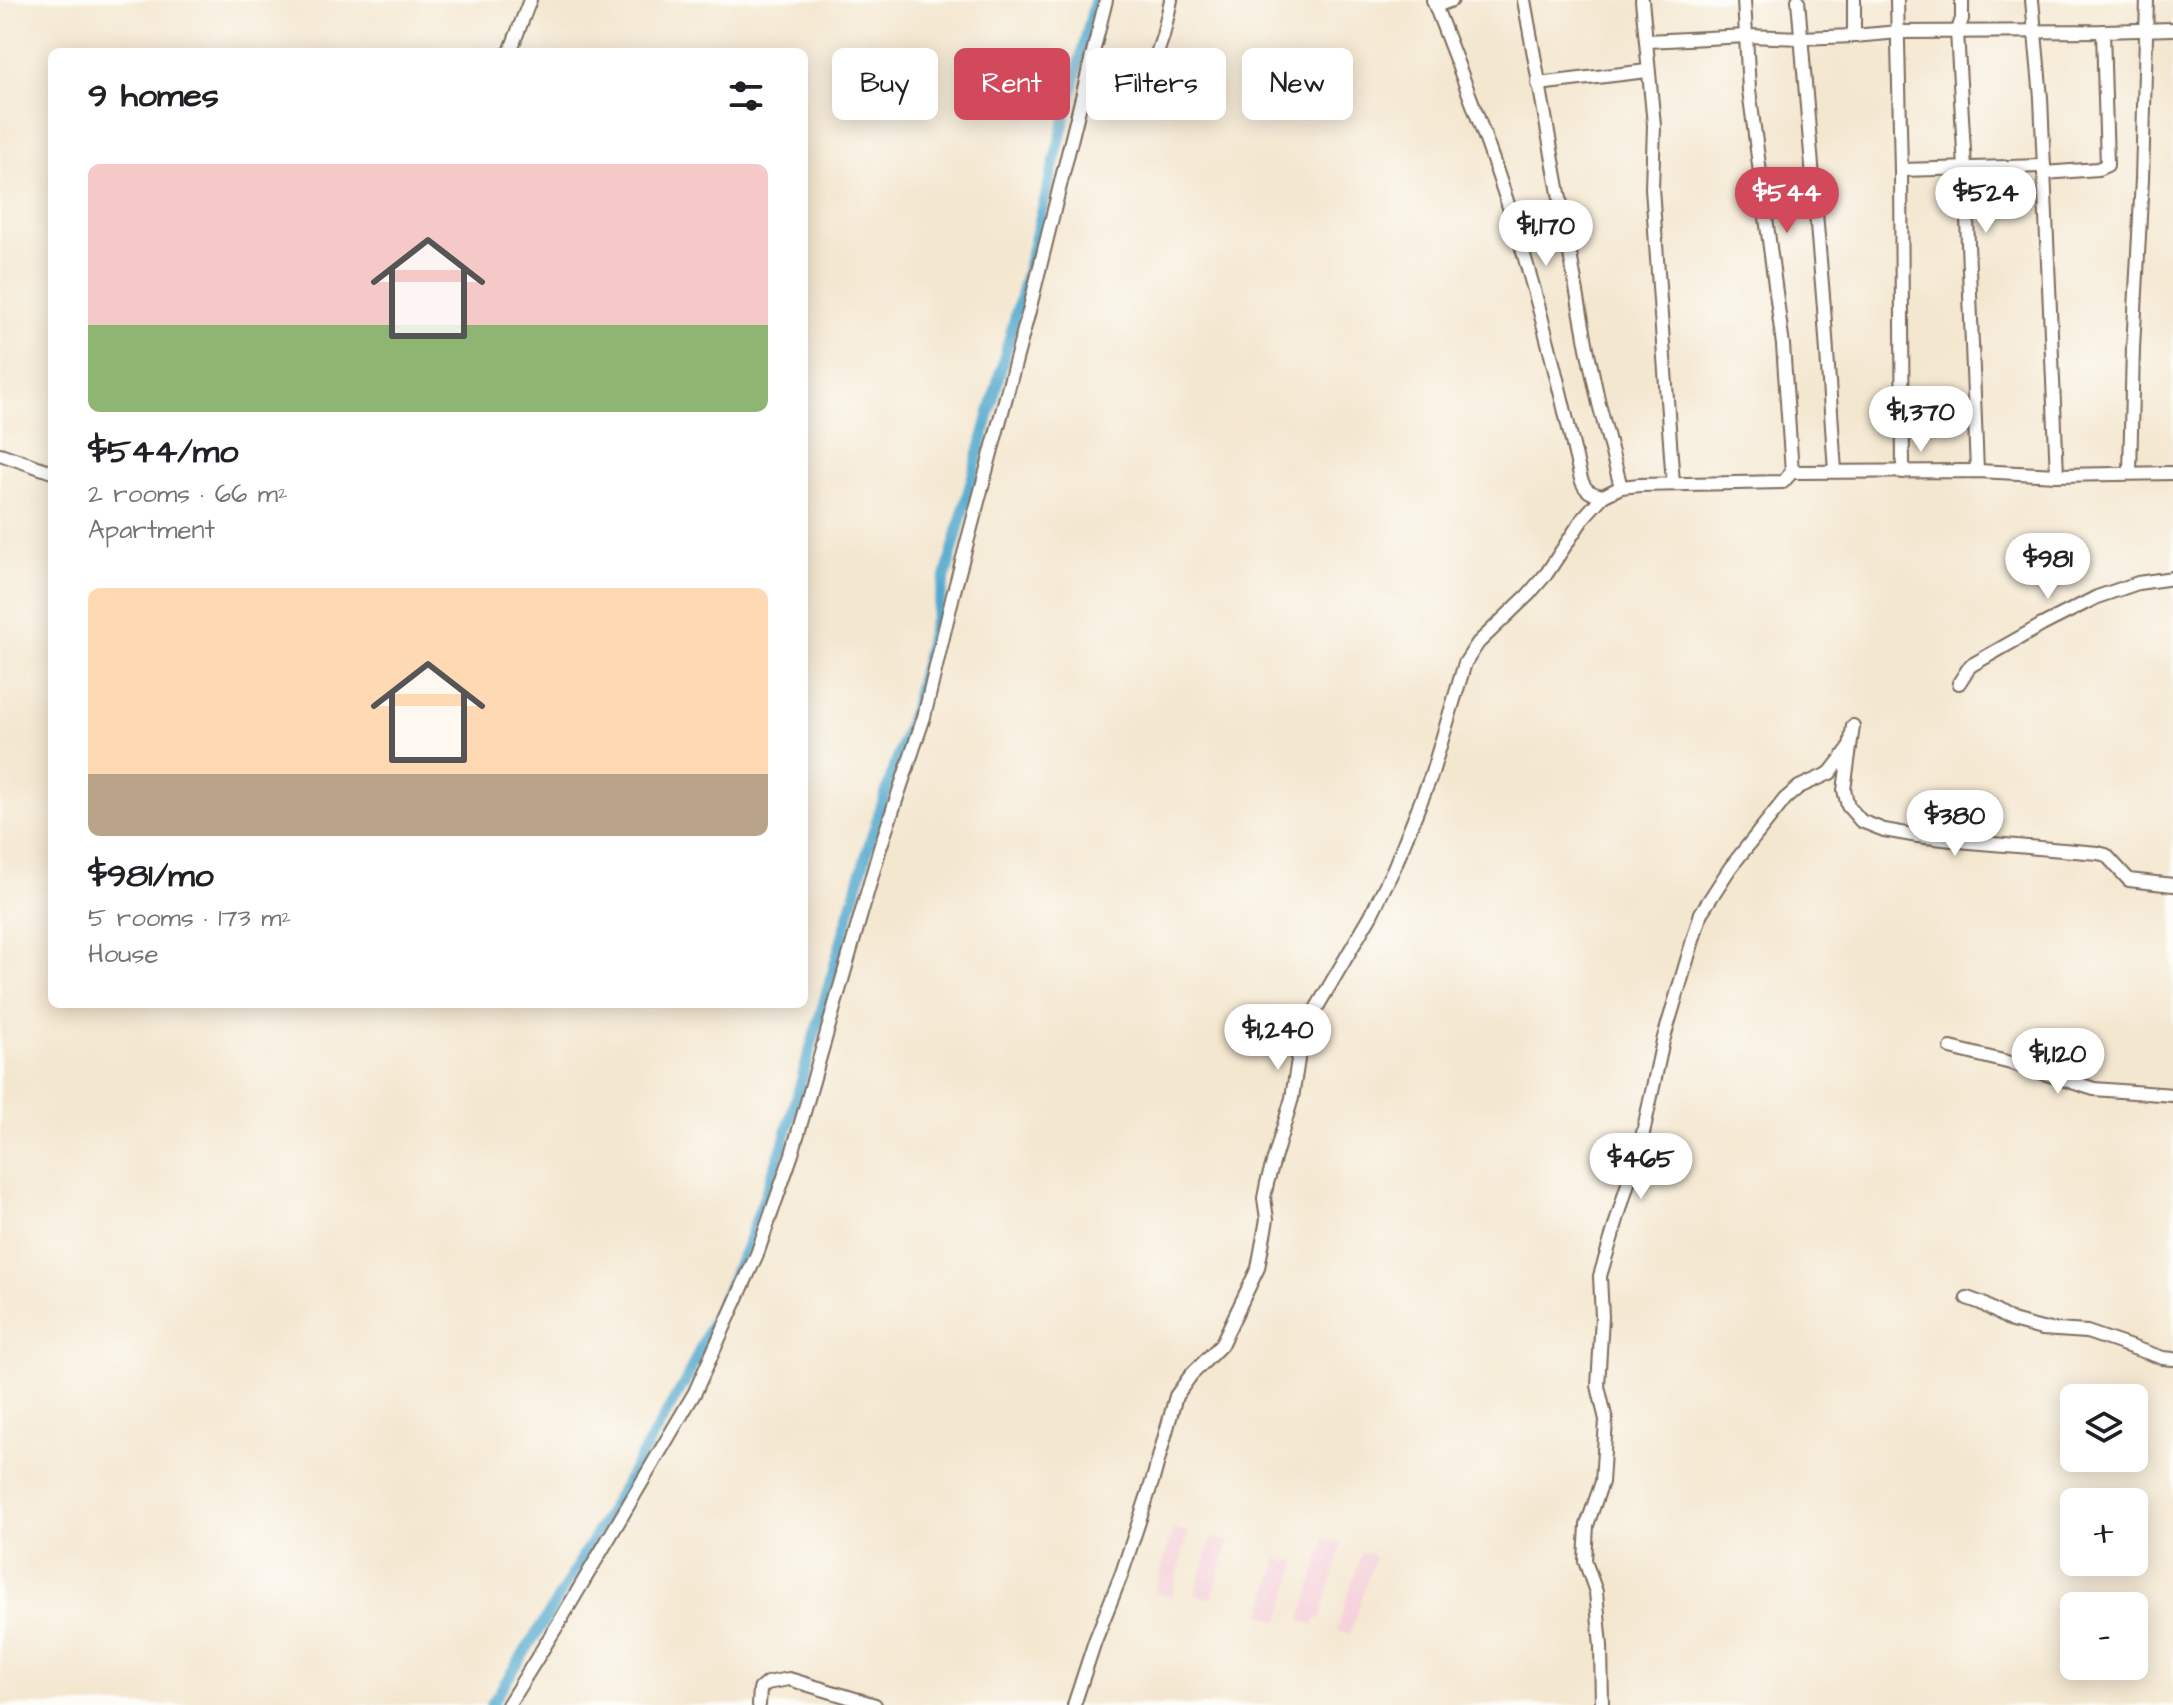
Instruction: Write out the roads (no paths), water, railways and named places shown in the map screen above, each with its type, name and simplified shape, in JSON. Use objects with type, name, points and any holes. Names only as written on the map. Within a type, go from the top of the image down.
[{"type":"street","points":[[512,48],[530,0]]},
{"type":"street","points":[[508,1705],[695,1392],[757,1254],[792,1154],[880,848],[924,717],[1106,0]]},
{"type":"street","points":[[1159,48],[1171,0]]},
{"type":"street","points":[[1452,0],[1434,3],[1519,240],[1581,479],[1590,493],[1603,496]]},
{"type":"street","points":[[1524,0],[1587,348],[1621,487]]},
{"type":"street","points":[[1642,0],[1654,125],[1652,188],[1673,484]]},
{"type":"street","points":[[1074,1705],[1140,1519],[1176,1396],[1191,1375],[1221,1345],[1258,1268],[1267,1219],[1264,1198],[1267,1183],[1292,1098],[1299,1053],[1313,1014],[1371,915],[1394,868],[1431,776],[1465,663],[1478,643],[1547,573],[1584,517],[1603,496],[1621,487],[1783,482],[1792,472],[1783,345],[1752,119],[1744,0]]},
{"type":"street","points":[[1798,0],[1835,471]]},
{"type":"street","points":[[1854,0],[1854,36]]},
{"type":"street","points":[[1897,0],[1903,472]]},
{"type":"street","points":[[1962,0],[1962,19],[1957,32],[1977,471]]},
{"type":"street","points":[[2032,0],[2041,98],[2057,475]]},
{"type":"street","points":[[2130,473],[2147,0]]},
{"type":"street","points":[[1647,41],[1747,36],[1800,38],[1899,32],[2173,29]]},
{"type":"street","points":[[1901,170],[2098,169],[2107,165],[2103,31]]},
{"type":"street","points":[[1538,84],[1647,71]]},
{"type":"street","points":[[0,454],[48,471]]},
{"type":"street","points":[[1792,472],[2173,473]]},
{"type":"street","points":[[1959,683],[1970,666],[2097,597],[2138,583],[2173,578]]},
{"type":"street","points":[[1853,726],[1844,790],[1848,806],[1861,821],[1884,830],[1918,836],[2098,853],[2106,855],[2129,880],[2173,885]]},
{"type":"street","points":[[1602,1705],[1596,1592],[1585,1561],[1587,1525],[1602,1482],[1606,1420],[1598,1386],[1602,1317],[1600,1276],[1643,1133],[1663,1041],[1701,913],[1730,868],[1785,799],[1799,787],[1830,773],[1850,747]]},
{"type":"street","points":[[1951,1048],[2094,1089],[2173,1095]]},
{"type":"street","points":[[1967,1298],[2012,1321],[2042,1329],[2087,1332],[2173,1359]]},
{"type":"street","points":[[759,1705],[760,1689],[767,1683],[789,1679],[875,1705]]},
{"type":"waterway","points":[[491,1705],[552,1609],[686,1380],[748,1243],[783,1144],[871,838],[914,707],[1095,0]]}]
